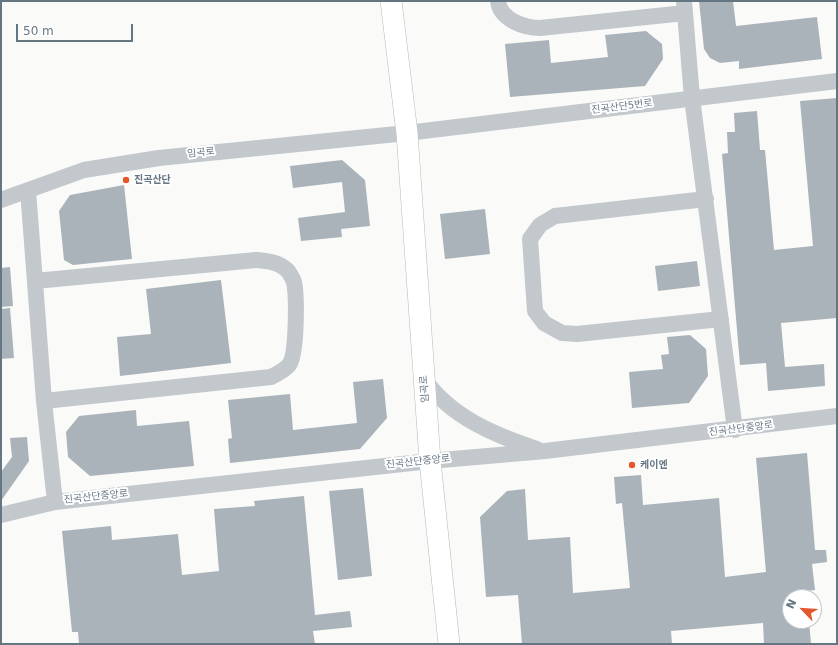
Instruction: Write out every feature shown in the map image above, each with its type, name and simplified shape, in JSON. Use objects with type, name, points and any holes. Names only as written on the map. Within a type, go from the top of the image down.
[{"type":"main road","name":"임곡로","points":[[391,1],[407,133],[430,461],[449,644]]},
{"type":"street","points":[[498,1],[508,18],[526,28],[540,28],[685,7],[692,98],[736,430]]},
{"type":"street","name":"진곡산단5번로","points":[[407,133],[837,81]]},
{"type":"street","name":"임곡로","points":[[1,200],[84,170],[159,158],[407,133]]},
{"type":"street","points":[[28,190],[44,401],[55,502]]},
{"type":"street","points":[[706,199],[555,216],[540,225],[530,239],[535,311],[544,323],[556,330],[562,333],[577,334],[721,319]]},
{"type":"street","points":[[35,282],[256,260],[270,261],[281,266],[288,272],[294,281],[296,344],[294,356],[289,365],[271,377],[44,401]]},
{"type":"street","points":[[424,379],[441,399],[480,428],[515,442],[545,451]]},
{"type":"street","name":"진곡산단중앙로","points":[[1,516],[55,502],[430,461],[545,451],[736,430],[837,416]]},
{"type":"building","points":[[699,1],[733,1],[736,26],[817,17],[822,59],[739,69],[739,61],[720,63],[710,58],[704,49]]},
{"type":"building","points":[[646,31],[662,44],[663,59],[645,86],[510,97],[505,44],[549,40],[551,63],[608,57],[605,35]]},
{"type":"building","points":[[837,98],[837,318],[781,323],[785,367],[824,364],[825,386],[768,391],[766,363],[740,365],[722,154],[728,153],[727,132],[735,132],[734,113],[757,111],[760,150],[765,150],[774,250],[813,246],[800,101]]},
{"type":"building","points":[[342,160],[365,180],[370,226],[341,229],[342,237],[301,241],[298,218],[345,212],[342,182],[293,188],[290,166]]},
{"type":"building","points":[[124,185],[132,259],[73,265],[64,260],[59,211],[70,195]]},
{"type":"building","points":[[485,209],[490,254],[445,259],[440,214]]},
{"type":"building","points":[[697,261],[700,286],[658,291],[655,266]]},
{"type":"building","points":[[10,267],[13,306],[1,307],[1,268]]},
{"type":"building","points":[[221,280],[231,363],[120,376],[117,337],[151,334],[146,289]]},
{"type":"building","points":[[10,308],[14,358],[1,359],[1,309]]},
{"type":"building","points":[[690,335],[706,349],[708,376],[689,403],[632,408],[629,372],[663,369],[661,355],[669,354],[667,337]]},
{"type":"building","points":[[383,379],[387,418],[360,449],[230,463],[228,439],[232,438],[228,400],[290,394],[293,430],[357,423],[353,382]]},
{"type":"building","points":[[136,410],[137,426],[189,421],[194,466],[90,476],[68,457],[66,432],[79,416]]},
{"type":"building","points":[[27,437],[29,461],[1,501],[1,472],[12,457],[10,438]]},
{"type":"building","points":[[807,453],[815,550],[826,550],[827,562],[812,564],[815,589],[782,589],[782,629],[810,629],[811,644],[764,644],[763,623],[671,631],[672,644],[522,644],[518,595],[486,597],[480,517],[507,491],[525,489],[528,540],[570,537],[573,593],[630,588],[622,503],[616,504],[614,477],[641,475],[643,505],[719,498],[725,577],[766,572],[756,458]]},
{"type":"building","points":[[363,488],[372,576],[338,580],[329,491]]},
{"type":"building","points":[[304,496],[315,615],[350,611],[352,627],[313,631],[315,644],[79,644],[78,632],[72,632],[62,531],[111,526],[112,540],[178,534],[182,575],[219,571],[214,509],[255,506],[254,501]]},
{"type":"place","name":"진곡산단","points":[[126,180]]},
{"type":"place","name":"케이엔","points":[[632,465]]}]
